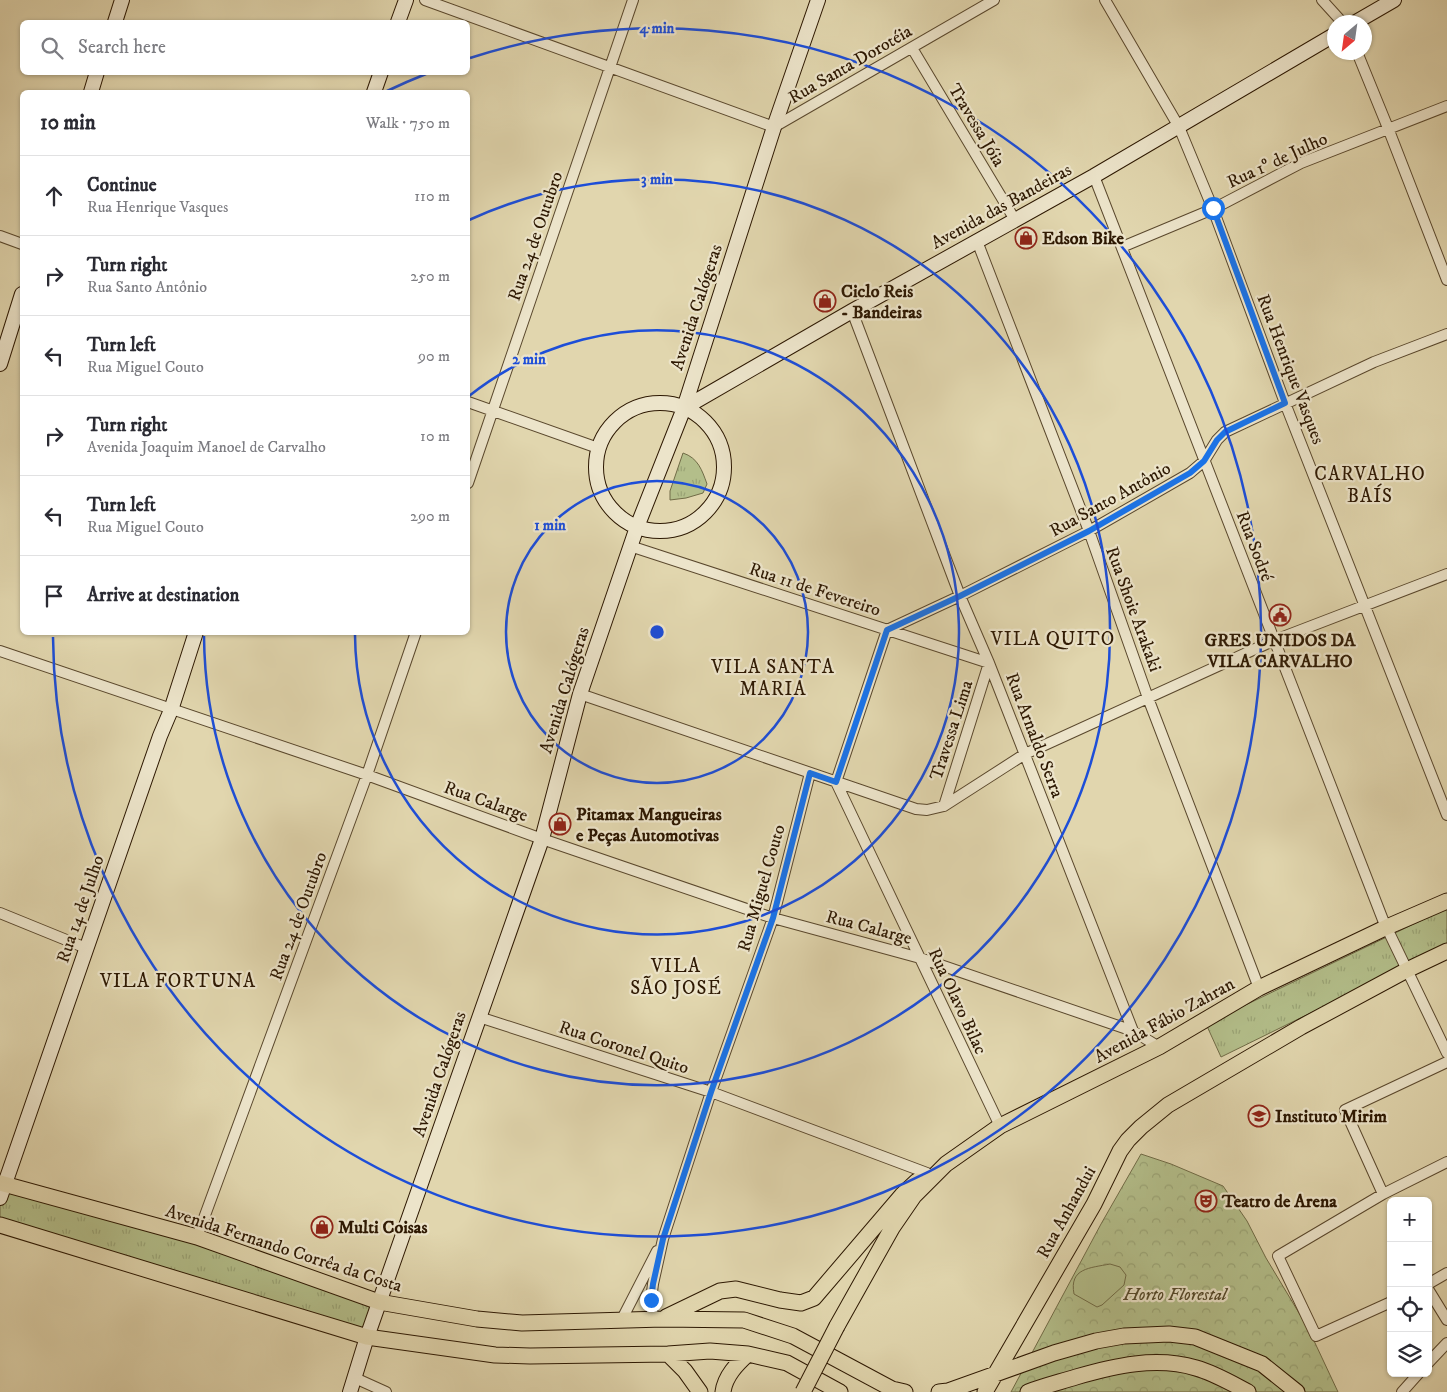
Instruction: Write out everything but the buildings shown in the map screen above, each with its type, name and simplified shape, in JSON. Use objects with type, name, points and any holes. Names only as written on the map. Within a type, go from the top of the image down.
[{"type":"main road","name":"Avenida Fábio Zahran","points":[[930,1175],[1000,1126],[1159,1047],[1259,988],[1386,927],[1447,901]]},
{"type":"main road","points":[[1406,970],[1447,951]]},
{"type":"main road","name":"Rua Anhandui","points":[[985,1392],[1094,1204],[1120,1151],[1128,1140],[1156,1114],[1212,1079],[1301,1027],[1406,970]]},
{"type":"main road","points":[[803,1392],[837,1326],[892,1228],[930,1175]]},
{"type":"main road","points":[[658,1319],[720,1291],[736,1289],[800,1303],[814,1298],[902,1195],[930,1175]]},
{"type":"main road","name":"Avenida Fernando Corrêa da Costa","points":[[2,1189],[197,1237],[379,1302],[477,1319],[522,1323],[658,1319],[744,1320],[793,1336],[892,1389],[905,1392]]},
{"type":"main road","points":[[0,1225],[367,1337],[495,1355],[668,1354],[710,1351],[748,1354],[787,1363],[840,1392]]},
{"type":"main road","points":[[939,1392],[948,1391],[1054,1353],[1096,1341],[1124,1336],[1169,1334],[1195,1338],[1262,1364],[1297,1392]]},
{"type":"main road","points":[[668,1354],[685,1371],[700,1392]]},
{"type":"main road","points":[[723,1392],[733,1370],[748,1354]]},
{"type":"main road","points":[[1028,1392],[1099,1371],[1142,1362],[1168,1362],[1195,1367],[1214,1374],[1248,1392]]},
{"type":"street","points":[[116,20],[122,0]]},
{"type":"street","points":[[399,20],[406,0]]},
{"type":"street","points":[[426,0],[774,127]]},
{"type":"street","name":"Rua 24 de Outubro","points":[[470,477],[633,0]]},
{"type":"street","name":"Avenida Calógeras","points":[[350,1392],[379,1302],[542,839],[580,694],[630,546],[684,408],[774,127],[818,0]]},
{"type":"street","name":"Rua Santa Dorotéia","points":[[774,127],[994,0]]},
{"type":"street","name":"Rua Henrique Vasques","points":[[1105,0],[1179,126],[1213,208],[1285,403],[1447,815]]},
{"type":"street","points":[[1322,0],[1336,15]]},
{"type":"street","points":[[1368,15],[1394,0]]},
{"type":"street","name":"Avenida das Bandeiras","points":[[684,408],[852,311],[1094,176],[1327,40]]},
{"type":"street","name":"Travessa Jóia","points":[[912,48],[1015,220]]},
{"type":"street","points":[[1360,60],[1447,280]]},
{"type":"street","points":[[91,90],[96,75]]},
{"type":"street","points":[[375,90],[380,75]]},
{"type":"street","name":"Rua 1º de Julho","points":[[1122,247],[1213,208],[1301,163],[1447,106]]},
{"type":"street","name":"Rua Sodré","points":[[1094,176],[1386,927],[1447,1054]]},
{"type":"street","points":[[0,236],[20,243]]},
{"type":"street","name":"Rua Shoie Arakaki","points":[[977,241],[1089,531],[1148,698],[1259,988]]},
{"type":"street","points":[[0,364],[20,300]]},
{"type":"street","name":"Rua Arnaldo Serra","points":[[852,311],[960,596],[989,663],[1134,1031]]},
{"type":"street","name":"Rua Santo Antônio","points":[[887,630],[960,596],[1089,531],[1190,473],[1204,461],[1217,440],[1225,432],[1374,362],[1447,334]]},
{"type":"street","points":[[470,403],[598,448]]},
{"type":"street","points":[[663,403],[684,408],[701,418],[715,433],[722,452],[724,472],[720,491],[710,508],[695,522],[676,530],[656,532],[637,527],[620,518],[607,503],[598,486],[595,467],[598,448],[608,429],[623,414],[642,405],[663,403]]},
{"type":"street","name":"Rua 11 de Fevereiro","points":[[630,546],[989,663]]},
{"type":"street","points":[[580,694],[836,782],[927,810],[944,806],[1025,754],[1275,640],[1447,574]]},
{"type":"street","points":[[836,782],[887,630]]},
{"type":"street","name":"Rua 14 de Julho","points":[[2,1189],[160,736],[171,710],[195,635]]},
{"type":"street","name":"Rua 24 de Outubro","points":[[197,1237],[367,775],[415,635]]},
{"type":"street","name":"Rua Calarge","points":[[0,651],[367,775],[542,839],[773,918],[920,958],[1134,1031],[1159,1047]]},
{"type":"street","name":"Travessa Lima","points":[[944,806],[989,663]]},
{"type":"street","name":"Rua Miguel Couto","points":[[658,1319],[651,1300],[663,1239],[711,1092],[773,918],[810,773]]},
{"type":"street","name":"Rua Olavo Bilac","points":[[836,782],[1000,1126]]},
{"type":"street","points":[[0,913],[86,948]]},
{"type":"street","name":"Rua Coronel Quito","points":[[479,1017],[711,1092],[930,1175]]},
{"type":"street","points":[[1384,1194],[1345,1110],[1447,1062]]},
{"type":"street","points":[[1387,1304],[1316,1336],[1278,1256],[1384,1194],[1447,1162]]},
{"type":"street","name":"Rua Miguel Couto","points":[[621,1321],[663,1239]]},
{"type":"street","points":[[1432,1282],[1447,1273]]},
{"type":"street","points":[[1432,1296],[1447,1320]]},
{"type":"street","points":[[1432,1359],[1447,1343]]},
{"type":"street","points":[[1402,1392],[1415,1377]]},
{"type":"street","points":[[355,1378],[386,1392]]},
{"type":"green space","points":[[683,453],[696,461],[707,484],[703,493],[670,500],[670,491]]},
{"type":"green space","points":[[1447,908],[1447,946],[1221,1057],[1206,1024]]},
{"type":"green space","name":"Horto Florestal","points":[[1141,1154],[1171,1164],[1223,1186],[1247,1221],[1266,1258],[1308,1328],[1338,1392],[1011,1392],[1101,1224]]},
{"type":"green space","points":[[0,1183],[197,1237],[379,1302],[367,1337],[0,1225]]},
{"type":"green space","points":[[1110,1264],[1120,1267],[1126,1275],[1124,1285],[1102,1305],[1097,1307],[1074,1294],[1073,1285],[1078,1274],[1089,1268]]},
{"type":"place","name":"Edson Bike","points":[[1026,238]]},
{"type":"place","name":"Ciclo Reis - Bandeiras","points":[[825,301]]},
{"type":"place","name":"GRES UNIDOS DA VILA CARVALHO","points":[[1280,615]]},
{"type":"place","name":"Pitamax Mangueiras e Peças Automotivas","points":[[560,824]]},
{"type":"place","name":"Instituto Mirim","points":[[1259,1116]]},
{"type":"place","name":"Teatro de Arena","points":[[1206,1201]]},
{"type":"place","name":"Multi Coisas","points":[[322,1227]]},
{"type":"district","name":"CARVALHO BAÍS","points":[[1370,484]]},
{"type":"district","name":"VILA QUITO","points":[[1053,638]]},
{"type":"district","name":"VILA SANTA MARIA","points":[[773,677]]},
{"type":"district","name":"VILA SÃO JOSÉ","points":[[676,976]]},
{"type":"district","name":"VILA FORTUNA","points":[[178,980]]},
{"type":"route","points":[[651,1300],[663,1239],[711,1092],[773,918],[810,773],[836,782],[887,630],[960,596],[1089,531],[1190,473],[1204,461],[1210,449],[1225,432],[1285,403],[1213,208]]}]
